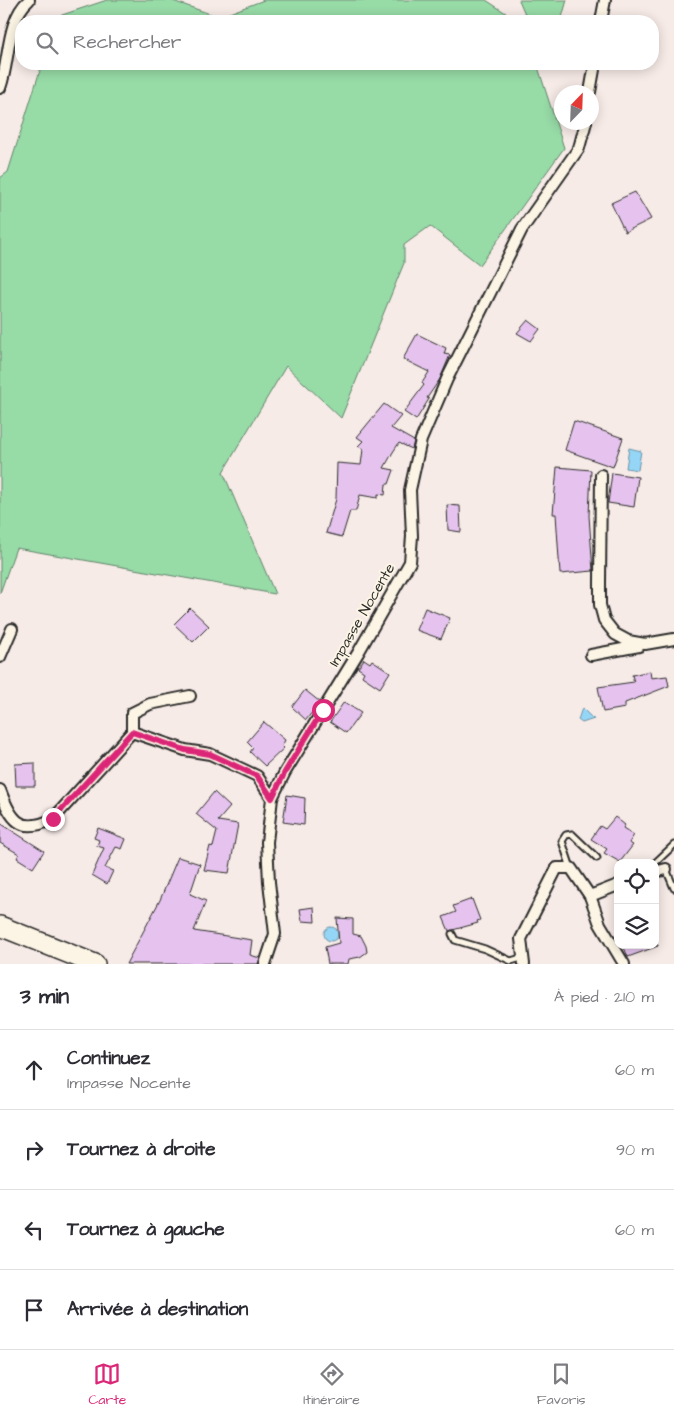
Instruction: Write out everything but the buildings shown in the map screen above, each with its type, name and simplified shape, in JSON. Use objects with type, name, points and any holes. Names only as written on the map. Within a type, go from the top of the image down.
[{"type":"highway","points":[[0,926],[95,964]]},
{"type":"highway","points":[[0,933],[4,938],[42,954],[46,957],[48,964]]},
{"type":"highway","points":[[0,933],[80,964]]},
{"type":"street","points":[[18,15],[29,0]]},
{"type":"street","points":[[602,15],[605,0]]},
{"type":"street","points":[[0,88],[15,24]]},
{"type":"street","points":[[591,85],[593,70]]},
{"type":"street","name":"Impasse Nocente","points":[[265,964],[275,934],[267,842],[272,798],[285,772],[358,653],[410,562],[412,536],[410,490],[421,440],[447,380],[522,229],[579,148],[584,130]]},
{"type":"street","points":[[601,475],[600,605],[604,620],[615,634],[628,641],[647,644]]},
{"type":"street","points":[[0,658],[12,629]]},
{"type":"street","points":[[591,655],[674,640]]},
{"type":"street","points":[[0,790],[6,807],[15,821],[27,826],[38,826],[53,819],[132,732],[132,713],[150,704],[190,696]]},
{"type":"street","points":[[132,732],[185,750],[210,754],[234,765],[257,776],[272,798]]},
{"type":"street","points":[[522,961],[521,939],[548,884],[557,868],[571,868],[590,896],[600,924],[624,964]]},
{"type":"street","points":[[590,896],[614,887]]},
{"type":"lane","points":[[571,868],[562,841],[566,835],[572,834],[597,858]]},
{"type":"lane","points":[[659,859],[674,845]]},
{"type":"lane","points":[[670,870],[674,888]]},
{"type":"lane","points":[[452,934],[455,940],[485,949],[511,961],[522,961]]},
{"type":"green space","points":[[107,0],[170,0],[213,15],[62,15]]},
{"type":"green space","points":[[264,0],[486,0],[509,15],[224,15]]},
{"type":"green space","points":[[519,0],[567,0],[563,15],[525,15]]},
{"type":"green space","points":[[40,70],[539,70],[554,117],[554,130],[558,130],[564,148],[480,265],[430,226],[404,245],[404,263],[341,418],[286,366],[223,472],[275,594],[16,548],[0,593],[0,178],[8,172]]},
{"type":"water","points":[[629,448],[641,451],[638,470],[626,468]]},
{"type":"water","points":[[582,708],[594,719],[582,723],[578,720]]},
{"type":"water","points":[[331,927],[336,929],[338,934],[336,939],[331,941],[326,939],[324,934],[326,929]]},
{"type":"route","points":[[53,819],[132,732],[185,750],[210,754],[257,776],[272,798],[285,772],[323,710]]}]
